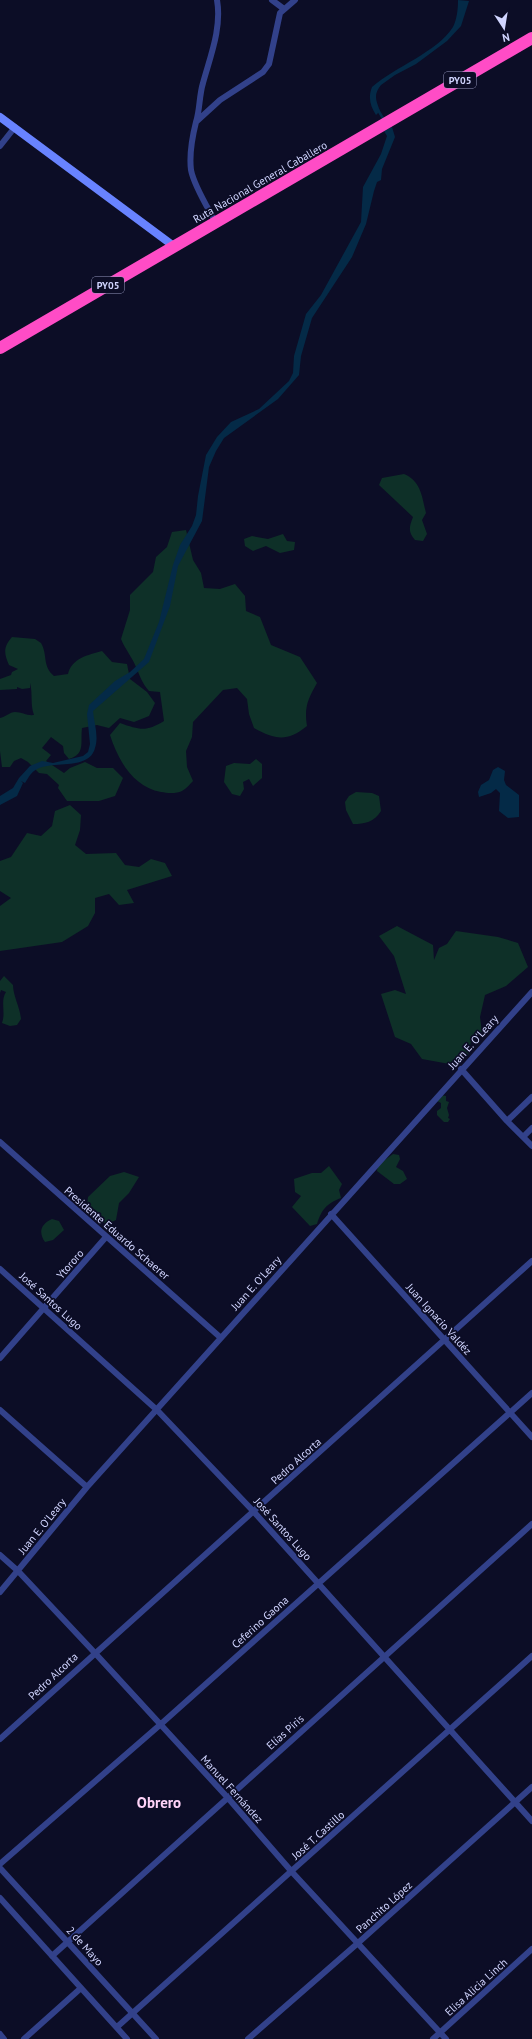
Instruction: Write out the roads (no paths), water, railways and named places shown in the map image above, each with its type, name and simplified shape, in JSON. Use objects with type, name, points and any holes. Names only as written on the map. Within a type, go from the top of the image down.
[{"type":"highway","name":"Ruta Nacional General Caballero","points":[[0,348],[532,38]]},
{"type":"street","points":[[216,223],[192,172],[191,139],[197,121],[202,84],[216,30],[219,7],[218,0]]},
{"type":"street","points":[[272,0],[284,9]]},
{"type":"street","points":[[197,121],[220,100],[263,72],[269,64],[280,13],[295,0]]},
{"type":"street","points":[[0,117],[175,247]]},
{"type":"street","points":[[0,146],[15,127]]},
{"type":"street","name":"Juan E. O'Leary","points":[[0,1592],[87,1487],[461,1069],[532,992]]},
{"type":"street","points":[[461,1069],[507,1121],[532,1146]]},
{"type":"street","points":[[507,1121],[532,1097]]},
{"type":"street","points":[[523,1137],[532,1128]]},
{"type":"street","name":"Presidente Eduardo Schaerer","points":[[0,1142],[221,1338]]},
{"type":"street","name":"Juan Ignacio Valdéz","points":[[331,1214],[532,1438]]},
{"type":"street","name":"Ytororo","points":[[0,1358],[106,1237]]},
{"type":"street","name":"Pedro Alcorta","points":[[0,1739],[94,1652],[446,1341],[532,1261]]},
{"type":"street","name":"José Santos Lugo","points":[[0,1269],[157,1410],[254,1512],[383,1656],[451,1729],[532,1821]]},
{"type":"street","name":"Ceferino Gaona","points":[[0,1864],[161,1724],[532,1393]]},
{"type":"street","points":[[0,1410],[87,1487]]},
{"type":"street","name":"Elías Piris","points":[[52,1956],[383,1656],[532,1524]]},
{"type":"street","name":"Manuel Fernández","points":[[0,1555],[18,1571],[161,1724],[292,1872],[446,2039]]},
{"type":"street","name":"José T. Castillo","points":[[117,2027],[532,1656]]},
{"type":"street","name":"Panchito López","points":[[248,2039],[358,1943],[532,1787]]},
{"type":"street","name":"2 de Mayo","points":[[0,1868],[156,2039]]},
{"type":"street","points":[[0,1898],[127,2039]]},
{"type":"street","name":"Elisa Alicia Linch","points":[[433,2039],[532,1949]]},
{"type":"street","points":[[24,2039],[81,1988]]},
{"type":"street","points":[[0,2034],[4,2039]]},
{"type":"water","points":[[458,0],[469,1],[461,26],[447,41],[416,64],[395,75],[381,85],[376,95],[377,104],[380,111],[376,115],[370,101],[372,87],[392,72],[426,52],[446,36],[454,24],[457,14]]},
{"type":"water","points":[[392,127],[395,137],[382,169],[381,180],[377,182],[374,191],[366,224],[352,257],[312,318],[301,356],[299,375],[278,399],[224,438],[216,451],[209,467],[202,521],[178,566],[170,606],[149,662],[93,711],[97,739],[95,748],[91,755],[85,760],[77,763],[49,766],[34,771],[25,783],[21,781],[23,783],[17,796],[0,805],[0,796],[13,788],[19,778],[30,766],[42,761],[53,763],[83,756],[88,752],[90,744],[87,714],[89,705],[115,681],[130,672],[144,659],[159,622],[173,565],[180,545],[192,526],[196,515],[206,455],[217,437],[231,422],[259,409],[289,381],[293,373],[294,356],[306,314],[321,295],[361,222],[363,187],[381,154],[387,136],[384,131]]},
{"type":"water","points":[[498,767],[505,771],[504,780],[506,785],[519,795],[519,817],[508,818],[499,811],[500,793],[496,789],[491,793],[479,797],[478,792],[481,785],[489,780],[493,770]]},
{"type":"waterway","points":[[378,110],[384,120]]},
{"type":"district","name":"Obrero","points":[[159,1803]]}]
